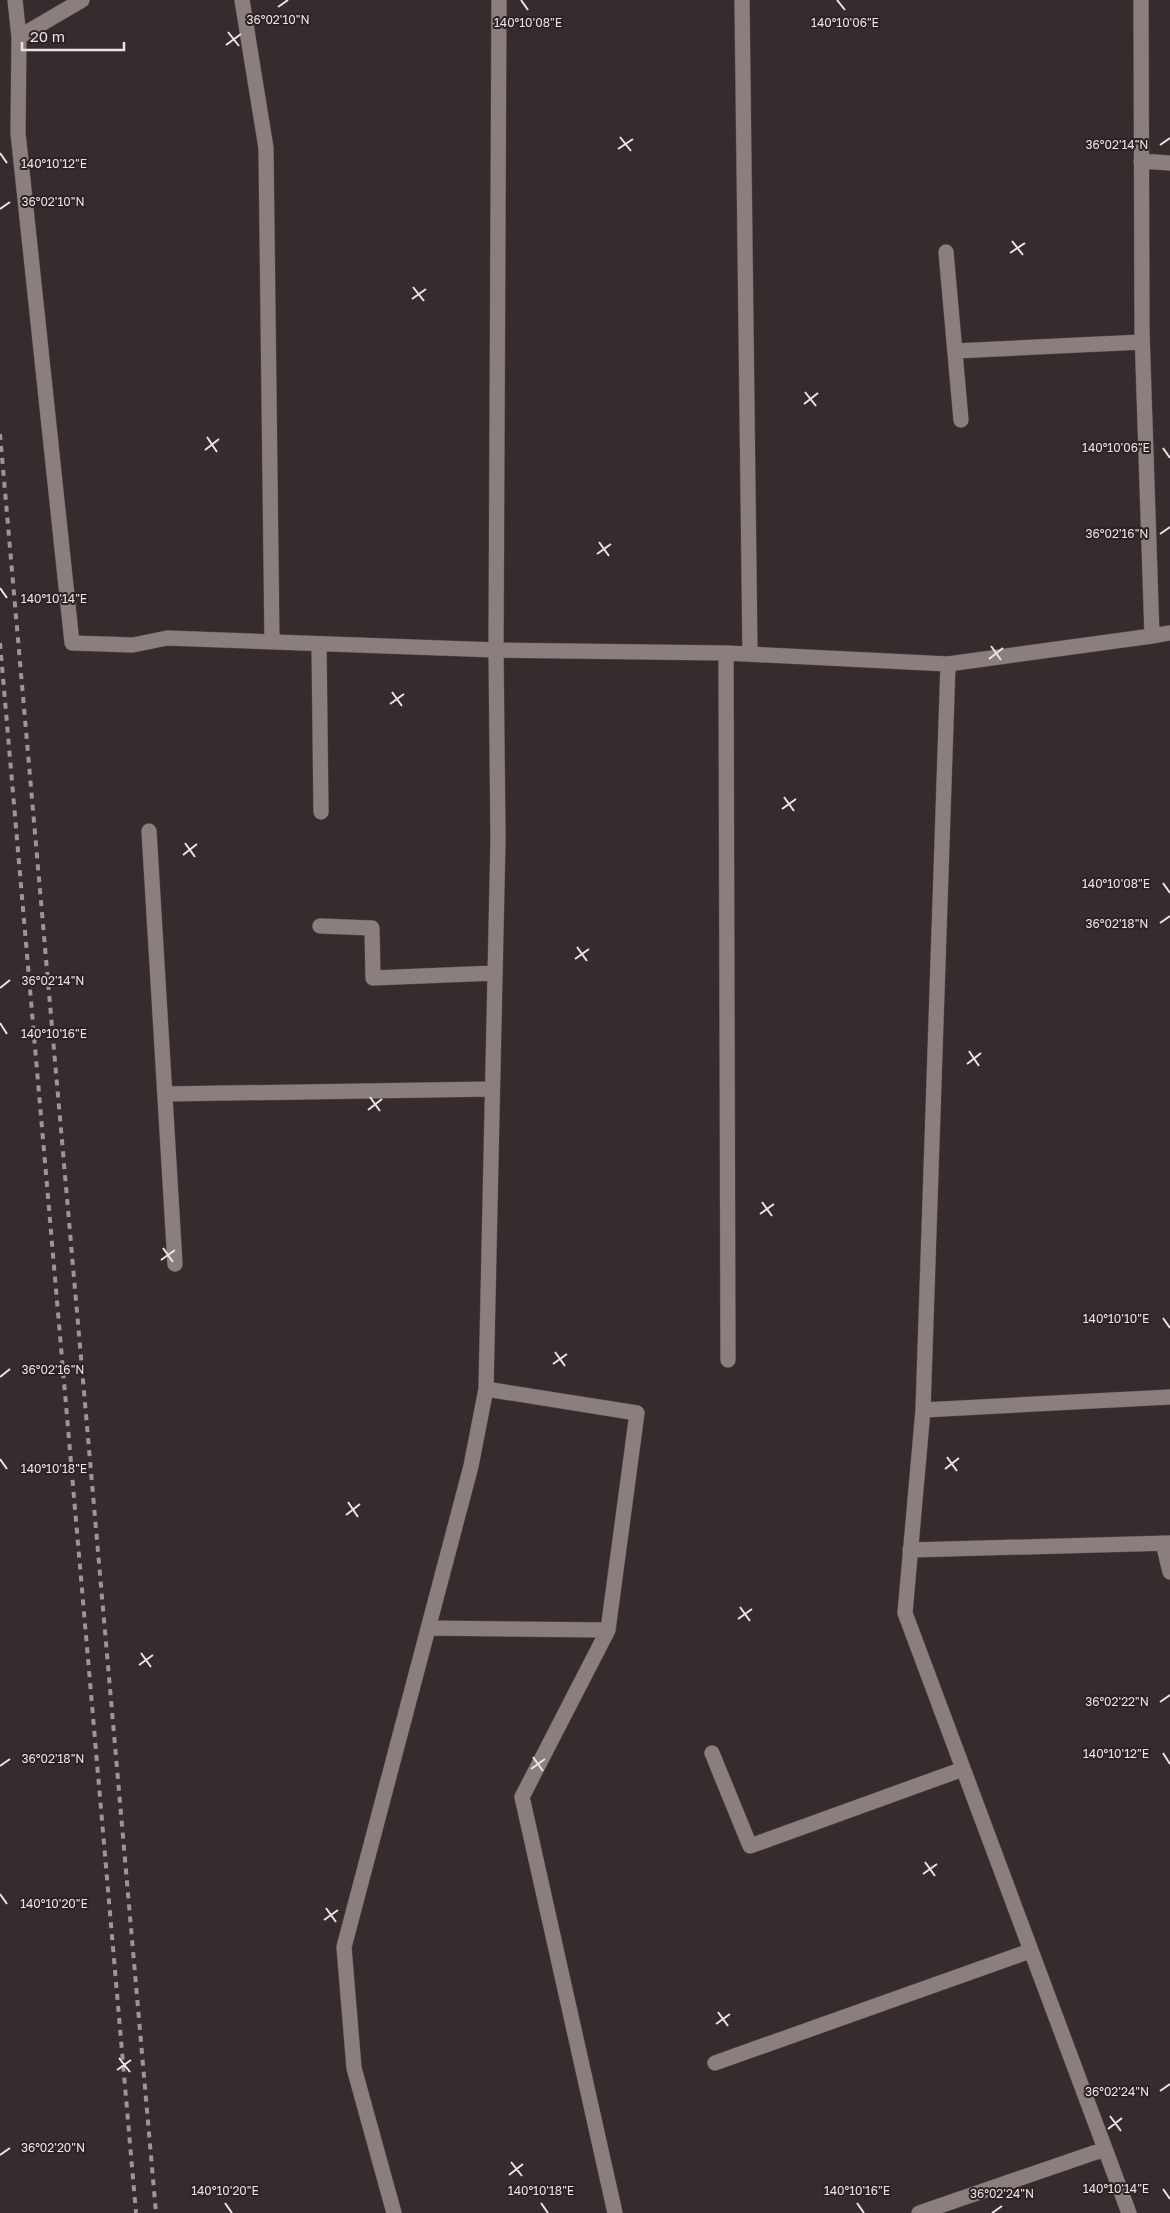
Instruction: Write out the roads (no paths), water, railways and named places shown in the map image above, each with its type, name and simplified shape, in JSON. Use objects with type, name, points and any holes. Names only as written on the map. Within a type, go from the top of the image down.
[{"type":"street","points":[[15,0],[19,37],[18,133],[72,643],[133,645],[167,638],[496,650],[726,653],[948,664],[1170,632]]},
{"type":"street","points":[[19,37],[82,0]]},
{"type":"street","points":[[242,0],[266,148],[272,642]]},
{"type":"street","points":[[394,2213],[354,2068],[344,1948],[471,1466],[486,1390],[498,839],[496,650],[499,0]]},
{"type":"street","points":[[742,0],[750,654]]},
{"type":"street","points":[[1141,0],[1142,342],[1152,636]]},
{"type":"street","points":[[1142,161],[1170,163]]},
{"type":"street","points":[[946,252],[961,420]]},
{"type":"street","points":[[955,351],[1142,342]]},
{"type":"street","points":[[319,644],[321,812]]},
{"type":"street","points":[[726,653],[728,1360]]},
{"type":"street","points":[[948,664],[923,1410],[905,1614],[1129,2213]]},
{"type":"street","points":[[149,832],[175,1264]]},
{"type":"street","points":[[320,926],[372,928],[373,978],[495,974]]},
{"type":"street","points":[[165,1094],[492,1089]]},
{"type":"street","points":[[486,1390],[637,1413],[608,1630],[522,1797],[615,2213]]},
{"type":"street","points":[[923,1410],[1170,1397]]},
{"type":"street","points":[[910,1550],[1167,1543],[1170,1572]]},
{"type":"street","points":[[428,1628],[608,1630]]},
{"type":"street","points":[[712,1753],[750,1846],[962,1769]]},
{"type":"street","points":[[715,2063],[1030,1950]]},
{"type":"street","points":[[919,2213],[1105,2149]]},
{"type":"railway","points":[[0,434],[156,2213]]},
{"type":"railway","points":[[0,643],[136,2213]]}]
